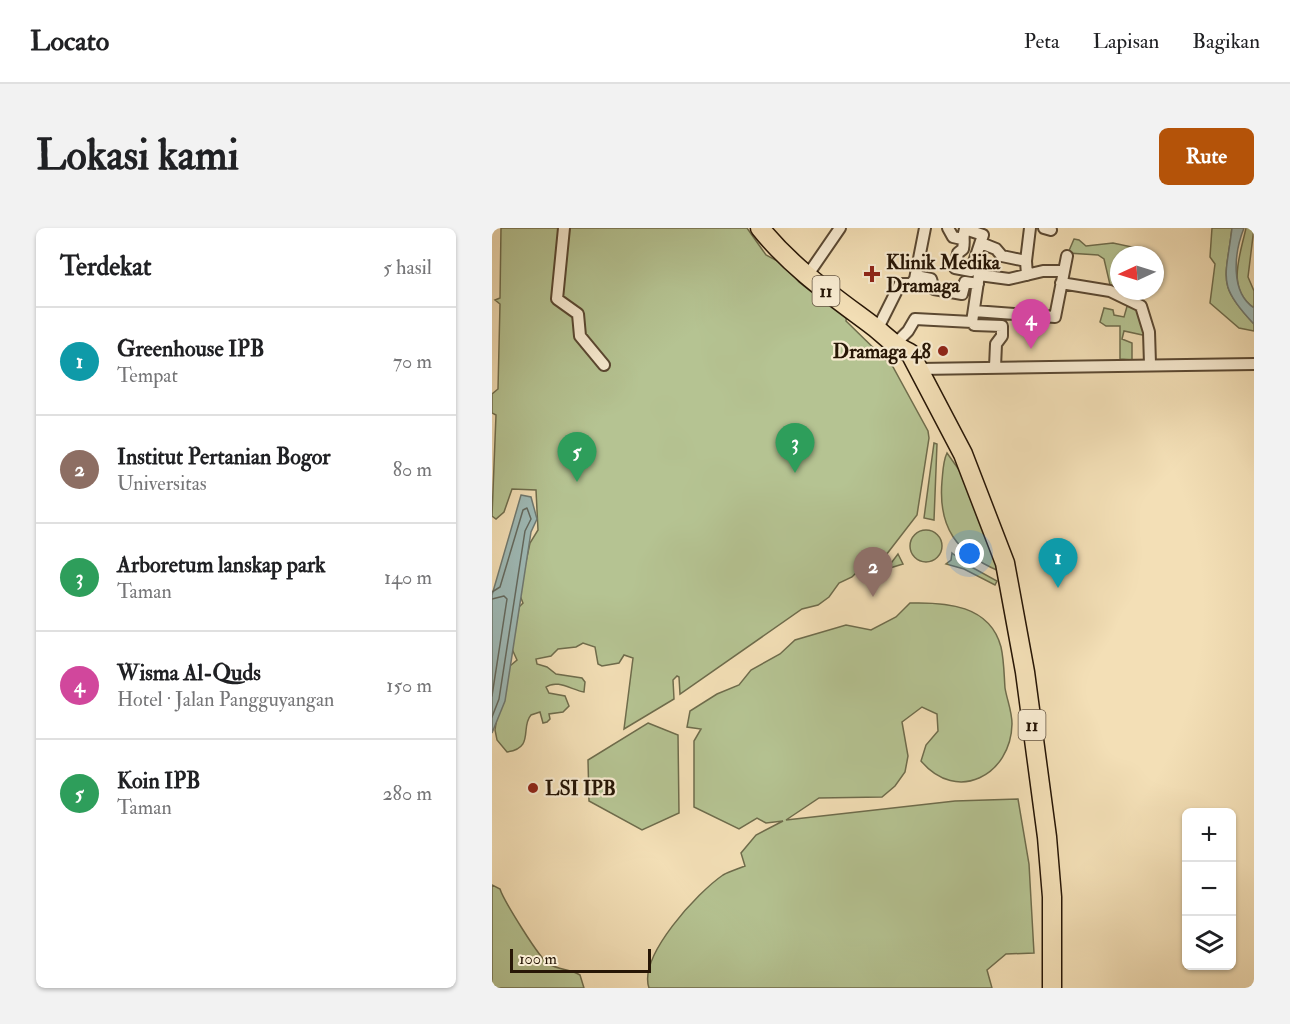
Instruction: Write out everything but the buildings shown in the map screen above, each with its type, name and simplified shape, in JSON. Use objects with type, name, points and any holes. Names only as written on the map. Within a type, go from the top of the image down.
[{"type":"highway","name":"11","points":[[760,228],[790,262],[896,347],[910,354],[953,430],[1005,563],[1025,672],[1050,866],[1052,988]]},
{"type":"highway","name":"11","points":[[896,347],[934,422],[954,454],[969,470]]},
{"type":"street","points":[[564,228],[557,299],[578,314],[580,336],[604,365]]},
{"type":"street","points":[[877,330],[900,284],[910,284],[916,276],[919,245],[925,228]]},
{"type":"street","points":[[948,228],[953,237],[964,232],[983,235],[971,271],[955,268],[958,254],[963,249],[964,232]]},
{"type":"street","points":[[1027,275],[1026,261],[1030,228]]},
{"type":"street","points":[[807,276],[835,230]]},
{"type":"street","points":[[981,243],[996,249],[1002,256],[1026,261]]},
{"type":"street","points":[[998,278],[1002,256]]},
{"type":"street","points":[[896,347],[915,319],[973,316],[1055,317],[1067,256]]},
{"type":"street","points":[[995,368],[996,344],[1002,336],[1002,326],[974,325],[973,316],[980,275],[1009,279],[1042,271],[1063,271]]},
{"type":"street","points":[[916,276],[931,279],[934,289],[962,294],[965,282],[978,284]]},
{"type":"street","points":[[1061,283],[1110,291],[1141,306],[1149,332],[1150,364]]},
{"type":"street","points":[[919,369],[1254,364]]},
{"type":"green space","points":[[501,228],[747,228],[766,255],[785,265],[799,282],[827,304],[836,303],[847,311],[846,321],[893,367],[928,431],[929,438],[917,515],[886,555],[867,562],[852,577],[839,583],[829,597],[818,605],[802,609],[680,694],[679,677],[677,676],[673,680],[674,699],[624,729],[633,658],[624,655],[619,663],[602,666],[598,664],[595,647],[583,643],[576,647],[558,649],[551,656],[536,659],[537,664],[547,667],[556,674],[582,678],[585,682],[584,692],[555,684],[546,687],[549,693],[565,696],[569,706],[563,712],[549,714],[550,719],[543,723],[540,712],[531,715],[524,742],[516,750],[507,752],[497,740],[495,730],[504,671],[517,660],[512,649],[519,607],[523,603],[519,593],[530,543],[538,530],[536,490],[512,489],[504,512],[496,519],[492,516],[496,415],[492,413],[492,394],[498,389],[500,304],[495,300],[500,298]]},
{"type":"green space","points":[[1212,228],[1232,228],[1226,280],[1234,299],[1254,324],[1254,331],[1239,328],[1210,303],[1215,264],[1210,257]]},
{"type":"green space","points":[[1246,228],[1254,228],[1248,277],[1254,291],[1254,308],[1245,300],[1238,282],[1237,271]]},
{"type":"green space","points":[[1074,239],[1086,246],[1113,243],[1127,246],[1110,246],[1110,285],[1104,259],[1098,255],[1068,253]]},
{"type":"green space","points":[[1128,303],[1139,306],[1147,336],[1124,331],[1122,339],[1132,343],[1132,360],[1120,359],[1120,326],[1106,326],[1100,322],[1104,308],[1113,310],[1114,315],[1124,317]]},
{"type":"green space","points":[[934,443],[937,444],[934,520],[924,518]]},
{"type":"green space","points":[[947,453],[962,474],[999,571],[971,556],[961,547],[947,525],[943,512],[942,481]]},
{"type":"green space","points":[[926,530],[938,534],[942,546],[938,558],[926,562],[914,558],[910,546],[914,534]]},
{"type":"green space","points":[[952,553],[966,564],[997,581],[995,585],[964,569],[946,564],[951,560]]},
{"type":"green space","points":[[898,554],[903,564],[890,568],[874,579],[872,576],[889,566]]},
{"type":"green space","points":[[910,603],[952,605],[965,609],[977,614],[987,622],[995,633],[1002,652],[1005,688],[1012,719],[1009,742],[1002,757],[980,778],[965,782],[950,781],[935,774],[921,761],[926,745],[938,731],[937,714],[922,707],[902,722],[908,756],[905,772],[895,786],[882,797],[819,798],[786,820],[955,801],[1018,799],[1029,864],[1034,953],[1006,954],[987,970],[992,988],[649,988],[648,975],[652,959],[672,926],[712,883],[723,875],[745,866],[741,853],[756,835],[783,821],[766,823],[757,818],[739,829],[694,807],[694,741],[701,729],[687,727],[690,711],[717,694],[739,685],[751,670],[780,654],[795,640],[846,625],[871,630],[896,617]]},
{"type":"green space","points":[[648,723],[678,735],[679,813],[642,830],[589,801],[588,760]]},
{"type":"green space","points":[[492,885],[500,889],[522,929],[544,960],[553,966],[580,975],[584,988],[492,988]]},
{"type":"water","points":[[1232,228],[1244,228],[1238,249],[1236,271],[1241,292],[1254,308],[1254,324],[1234,299],[1226,280]]},
{"type":"water","points":[[521,495],[531,497],[537,519],[531,532],[505,701],[492,733],[492,595]]},
{"type":"place","name":"Klinik Medika Dramaga","points":[[872,274]]},
{"type":"place","name":"Wisma Al-Quds","points":[[1031,349]]},
{"type":"place","name":"Dramaga 48","points":[[943,351]]},
{"type":"place","name":"Arboretum lanskap park","points":[[795,473]]},
{"type":"place","name":"Koin IPB","points":[[577,482]]},
{"type":"place","name":"Greenhouse IPB","points":[[1058,588]]},
{"type":"place","name":"Institut Pertanian Bogor","points":[[873,597]]},
{"type":"place","name":"LSI IPB","points":[[533,788]]}]
